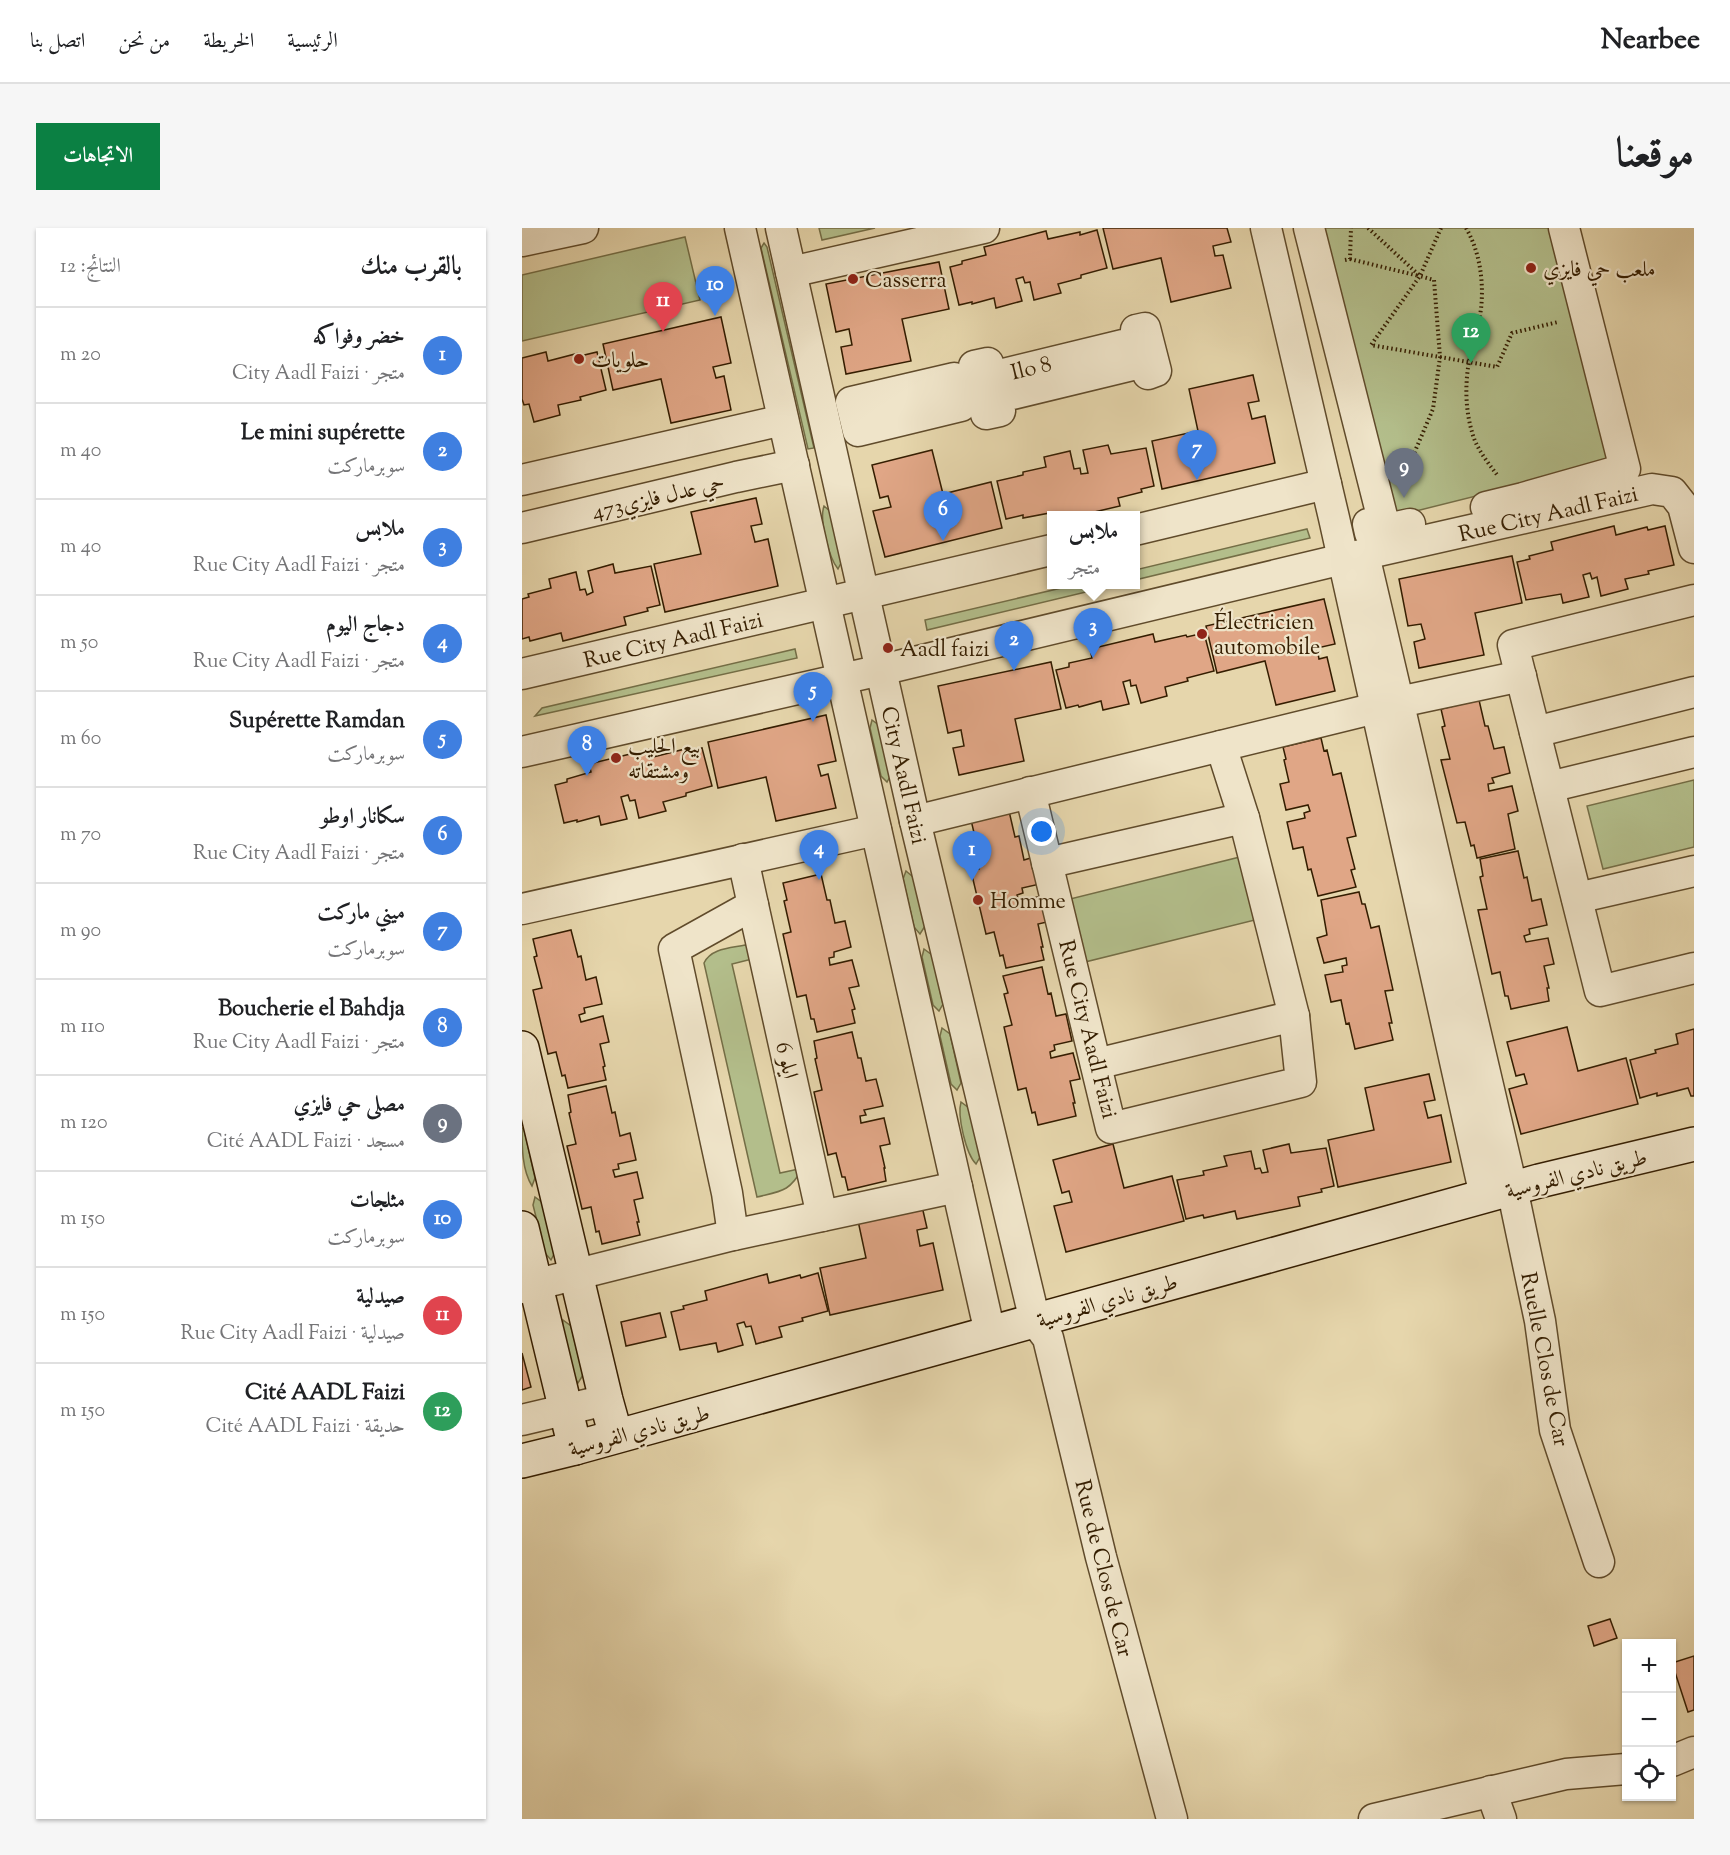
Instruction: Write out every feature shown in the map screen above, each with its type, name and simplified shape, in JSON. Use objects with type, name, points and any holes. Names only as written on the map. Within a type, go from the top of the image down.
[{"type":"main road","points":[[522,1048],[616,1436]]},
{"type":"main road","name":"طريق نادي الفروسية","points":[[522,1461],[1498,1192],[1694,1144]]},
{"type":"main road","points":[[522,1228],[529,1286],[575,1448]]},
{"type":"street","points":[[522,242],[583,228]]},
{"type":"street","points":[[740,228],[990,1333]]},
{"type":"street","name":"City Aadl Faizi","points":[[781,228],[915,821],[1035,1321]]},
{"type":"street","points":[[791,272],[984,228]]},
{"type":"street","points":[[1266,228],[1326,484],[1353,557],[1498,1192]]},
{"type":"street","points":[[1309,228],[1383,520],[1368,524],[1370,533],[1523,498],[1625,469],[1564,228]]},
{"type":"street","name":"Ilo 8","points":[[1145,328],[1156,371],[1148,374],[1145,362],[996,398],[1000,411],[986,414],[974,366],[988,363],[991,377],[1139,341],[1136,330],[1145,328]]},
{"type":"street","points":[[522,480],[783,420]]},
{"type":"street","name":"473حي عدل فايزي","points":[[522,528],[794,465]]},
{"type":"street","points":[[1140,529],[1326,484]]},
{"type":"street","name":"Rue City Aadl Faizi","points":[[522,752],[1652,489],[1672,492],[1683,506],[1694,548]]},
{"type":"street","name":"Rue City Aadl Faizi","points":[[522,674],[1047,551]]},
{"type":"street","points":[[1694,600],[1513,645],[1600,991],[1694,968]]},
{"type":"street","points":[[915,821],[1387,705],[1521,676]]},
{"type":"street","points":[[1535,732],[1694,692]]},
{"type":"street","name":"Rue City Aadl Faizi","points":[[1030,792],[1111,1128],[1290,1085],[1301,1082],[1294,1016],[1244,819],[1221,746]]},
{"type":"street","points":[[1549,787],[1694,752]]},
{"type":"street","points":[[1047,863],[1244,819]]},
{"type":"street","points":[[522,909],[876,830]]},
{"type":"street","points":[[733,1235],[724,1181],[674,949],[753,905],[743,860]]},
{"type":"street","points":[[1577,898],[1694,871]]},
{"type":"street","name":"ايلو 6","points":[[753,905],[822,1215]]},
{"type":"street","points":[[1096,1064],[1294,1016]]},
{"type":"street","points":[[529,1286],[733,1235],[957,1186]]},
{"type":"street","name":"Ruelle Clos de Car","points":[[1498,1192],[1540,1321],[1555,1430],[1599,1562]]},
{"type":"street","name":"Rue de Clos de Car","points":[[1035,1321],[1048,1338],[1101,1557],[1177,1818]]},
{"type":"street","points":[[522,1420],[606,1400]]},
{"type":"street","points":[[1676,1759],[1694,1752]]},
{"type":"street","points":[[1374,1819],[1566,1774],[1622,1769]]},
{"type":"street","points":[[1491,1791],[1501,1819]]},
{"type":"path","points":[[1368,228],[1420,276]]},
{"type":"path","points":[[1441,228],[1420,276],[1371,345],[1497,367],[1512,333],[1568,320]]},
{"type":"path","points":[[1466,228],[1474,242],[1482,278],[1481,308],[1469,362],[1466,400],[1472,434],[1487,463],[1502,481]]},
{"type":"path","points":[[1350,259],[1434,280],[1440,357],[1433,409],[1404,477]]},
{"type":"green space","points":[[819,228],[875,228],[822,240]]},
{"type":"green space","points":[[1320,228],[1554,228],[1612,462],[1392,517]]},
{"type":"green space","points":[[685,237],[700,300],[522,341],[522,275]]},
{"type":"green space","points":[[764,243],[767,247],[814,448],[808,449],[761,248]]},
{"type":"green space","points":[[824,506],[831,512],[842,561],[838,569],[826,539],[823,520]]},
{"type":"green space","points":[[1307,529],[1310,538],[1140,579],[1140,569]]},
{"type":"green space","points":[[1057,589],[1098,589],[927,630],[925,620]]},
{"type":"green space","points":[[795,649],[797,658],[535,716],[542,708]]},
{"type":"green space","points":[[872,720],[880,726],[891,775],[887,782],[881,776],[870,728]]},
{"type":"green space","points":[[1694,780],[1694,847],[1603,869],[1587,806]]},
{"type":"green space","points":[[1244,856],[1259,919],[1085,962],[1070,899]]},
{"type":"green space","points":[[906,871],[913,877],[925,926],[920,934],[914,927],[903,879]]},
{"type":"green space","points":[[745,945],[756,958],[732,964],[780,1173],[803,1168],[789,1186],[757,1197],[704,963],[711,954]]},
{"type":"green space","points":[[924,949],[932,955],[943,1004],[939,1011],[933,1005],[922,957]]},
{"type":"green space","points":[[942,1028],[950,1034],[961,1083],[957,1090],[951,1084],[940,1036]]},
{"type":"green space","points":[[961,1102],[969,1108],[980,1157],[976,1164],[963,1134],[960,1116]]},
{"type":"green space","points":[[522,1128],[535,1178],[532,1186],[524,1166]]},
{"type":"green space","points":[[535,1197],[543,1203],[555,1252],[551,1260],[545,1253],[533,1205]]},
{"type":"green space","points":[[563,1320],[571,1326],[583,1375],[578,1383],[566,1353]]},
{"type":"building","points":[[1103,228],[1227,228],[1231,242],[1213,246],[1215,256],[1223,255],[1231,288],[1171,302],[1161,258],[1113,269]]},
{"type":"building","points":[[1097,230],[1107,268],[1058,284],[1061,293],[1034,300],[1030,282],[1025,283],[1023,277],[1016,279],[1022,301],[996,308],[994,298],[959,305],[950,267],[962,264],[962,261],[986,255],[984,247],[1046,231],[1048,239],[1080,232],[1080,235]]},
{"type":"building","points":[[939,262],[949,309],[902,319],[911,361],[846,374],[841,347],[852,345],[849,329],[836,332],[826,284]]},
{"type":"building","points":[[721,317],[731,363],[713,367],[716,378],[724,376],[731,410],[671,423],[661,379],[613,390],[603,344]]},
{"type":"building","points":[[546,352],[548,361],[579,353],[580,356],[597,352],[606,390],[580,397],[581,400],[558,405],[560,415],[534,422],[529,404],[524,405],[522,399],[522,358]]},
{"type":"building","points":[[1253,375],[1259,401],[1248,403],[1252,419],[1265,416],[1275,463],[1162,489],[1152,441],[1198,431],[1189,389]]},
{"type":"building","points":[[1108,445],[1111,454],[1146,448],[1154,486],[1141,489],[1142,492],[1118,498],[1120,506],[1098,511],[1047,511],[1047,514],[1006,519],[997,481],[1046,467],[1044,457],[1070,451],[1074,469],[1080,468],[1081,474],[1088,473],[1083,450]]},
{"type":"building","points":[[932,450],[943,494],[991,482],[1002,528],[885,557],[873,511],[891,507],[888,496],[880,498],[872,465]]},
{"type":"building","points":[[756,498],[762,524],[751,526],[755,542],[768,539],[778,586],[665,612],[654,564],[701,554],[691,512]]},
{"type":"building","points":[[1614,526],[1616,535],[1647,527],[1648,530],[1665,526],[1674,565],[1625,579],[1628,589],[1601,596],[1597,577],[1592,579],[1590,573],[1583,575],[1589,597],[1563,603],[1561,594],[1526,600],[1517,562],[1530,559],[1529,556],[1553,550],[1551,542]]},
{"type":"building","points":[[1512,556],[1522,603],[1475,613],[1484,655],[1419,668],[1414,642],[1425,639],[1421,624],[1408,626],[1399,579]]},
{"type":"building","points":[[613,564],[615,573],[651,566],[660,605],[647,608],[648,611],[624,617],[626,625],[563,641],[561,633],[530,641],[529,637],[522,639],[522,599],[529,597],[528,594],[551,588],[549,579],[576,572],[580,590],[585,589],[587,595],[593,592],[588,571]]},
{"type":"building","points":[[1324,599],[1335,644],[1317,648],[1319,659],[1327,657],[1335,691],[1276,705],[1265,661],[1217,673],[1206,626]]},
{"type":"building","points":[[1204,633],[1214,671],[1165,687],[1167,696],[1141,703],[1136,685],[1131,686],[1130,680],[1123,682],[1129,704],[1103,710],[1101,701],[1066,708],[1056,670],[1069,667],[1069,663],[1092,658],[1090,649],[1153,634],[1155,642]]},
{"type":"building","points":[[1051,662],[1061,709],[1015,719],[1024,761],[959,775],[953,748],[964,746],[961,730],[948,733],[938,686]]},
{"type":"building","points":[[1479,700],[1485,726],[1488,726],[1494,749],[1504,747],[1510,773],[1492,778],[1494,783],[1488,784],[1489,791],[1512,786],[1518,811],[1508,814],[1515,849],[1477,858],[1474,845],[1471,846],[1465,822],[1457,823],[1441,760],[1450,759],[1442,727],[1445,726],[1441,709]]},
{"type":"building","points":[[826,715],[836,761],[818,765],[821,776],[828,774],[836,808],[776,821],[766,777],[718,788],[708,742]]},
{"type":"building","points":[[1321,738],[1324,751],[1327,750],[1333,775],[1341,773],[1356,836],[1347,838],[1355,869],[1351,870],[1356,887],[1318,896],[1311,869],[1308,870],[1303,847],[1293,849],[1287,822],[1305,818],[1304,813],[1310,811],[1308,805],[1286,810],[1280,784],[1289,782],[1283,747]]},
{"type":"building","points":[[702,748],[712,786],[663,802],[666,811],[639,818],[635,800],[630,801],[628,795],[621,797],[627,819],[601,825],[599,816],[564,823],[555,785],[591,772],[589,764],[651,749],[653,757],[685,749],[685,752]]},
{"type":"building","points":[[1009,811],[1015,837],[1019,836],[1024,860],[1034,857],[1040,884],[1022,888],[1023,893],[1017,895],[1019,902],[1041,896],[1047,922],[1038,924],[1044,960],[1006,968],[1003,955],[1000,956],[994,932],[986,934],[971,871],[979,869],[971,820]]},
{"type":"building","points":[[1518,851],[1532,901],[1541,899],[1547,925],[1529,929],[1530,934],[1524,936],[1526,942],[1548,938],[1554,964],[1544,966],[1549,988],[1547,988],[1549,1001],[1511,1009],[1508,996],[1505,996],[1500,972],[1492,974],[1478,910],[1487,909],[1480,877],[1483,876],[1480,859]]},
{"type":"building","points":[[821,874],[835,923],[845,921],[851,947],[834,952],[834,957],[829,958],[830,965],[852,960],[859,986],[849,988],[855,1009],[852,1010],[855,1023],[817,1032],[814,1019],[811,1019],[806,995],[797,997],[783,934],[791,932],[784,901],[787,900],[783,883]]},
{"type":"building","points":[[1359,892],[1362,904],[1365,904],[1371,928],[1379,926],[1393,990],[1385,991],[1393,1040],[1355,1049],[1341,1000],[1331,1002],[1325,975],[1343,972],[1342,966],[1347,965],[1346,958],[1324,963],[1317,938],[1327,935],[1321,900]]},
{"type":"building","points":[[571,930],[578,957],[581,956],[586,980],[596,977],[602,1004],[584,1008],[585,1013],[579,1015],[581,1022],[603,1016],[609,1042],[600,1044],[606,1080],[568,1088],[565,1075],[562,1076],[556,1052],[548,1054],[533,990],[542,988],[534,957],[537,956],[533,939]]},
{"type":"building","points":[[1042,967],[1056,1016],[1066,1014],[1072,1041],[1054,1045],[1055,1050],[1050,1052],[1051,1058],[1073,1053],[1080,1079],[1070,1081],[1076,1116],[1038,1125],[1035,1112],[1032,1113],[1026,1088],[1018,1090],[1004,1027],[1012,1025],[1004,994],[1008,993],[1003,976]]},
{"type":"building","points":[[1567,1027],[1578,1071],[1626,1058],[1638,1104],[1521,1134],[1509,1089],[1527,1084],[1524,1074],[1516,1076],[1507,1042]]},
{"type":"building","points":[[1694,1029],[1694,1096],[1691,1096],[1688,1088],[1640,1098],[1630,1060],[1678,1044],[1676,1034]]},
{"type":"building","points":[[852,1032],[866,1081],[876,1079],[883,1106],[864,1110],[866,1115],[860,1116],[861,1123],[884,1118],[890,1144],[880,1146],[886,1181],[848,1190],[836,1153],[828,1155],[814,1092],[822,1090],[815,1059],[817,1058],[814,1041]]},
{"type":"building","points":[[1429,1074],[1435,1100],[1424,1102],[1428,1118],[1441,1115],[1451,1162],[1338,1187],[1328,1140],[1374,1130],[1365,1088]]},
{"type":"building","points":[[606,1086],[620,1136],[630,1133],[636,1160],[618,1164],[619,1169],[613,1170],[615,1177],[637,1172],[643,1198],[634,1200],[640,1235],[602,1244],[599,1231],[596,1232],[591,1207],[582,1209],[567,1146],[576,1144],[569,1113],[571,1112],[568,1095]]},
{"type":"building","points":[[1113,1144],[1124,1188],[1172,1176],[1184,1221],[1066,1252],[1054,1206],[1072,1202],[1069,1191],[1062,1193],[1053,1160]]},
{"type":"building","points":[[1289,1144],[1291,1153],[1326,1148],[1334,1186],[1321,1189],[1322,1192],[1298,1197],[1300,1206],[1237,1219],[1235,1211],[1204,1218],[1203,1215],[1186,1219],[1177,1180],[1204,1175],[1203,1171],[1227,1166],[1224,1156],[1251,1151],[1255,1169],[1260,1168],[1262,1173],[1268,1172],[1263,1150]]},
{"type":"building","points":[[921,1202],[927,1228],[917,1230],[920,1246],[933,1243],[943,1290],[830,1315],[820,1268],[866,1258],[857,1216]]},
{"type":"building","points":[[818,1273],[828,1311],[779,1327],[782,1337],[756,1344],[751,1326],[746,1327],[744,1322],[737,1324],[743,1345],[718,1352],[716,1343],[680,1350],[671,1312],[684,1309],[683,1306],[707,1300],[705,1291],[767,1274],[769,1283]]},
{"type":"building","points":[[660,1313],[666,1337],[626,1346],[621,1322]]},
{"type":"building","points":[[522,1353],[531,1387],[522,1390]]},
{"type":"building","points":[[1610,1619],[1617,1638],[1594,1646],[1588,1626]]},
{"type":"building","points":[[1694,1656],[1694,1710],[1688,1712],[1676,1675],[1676,1662]]},
{"type":"place","name":"ملعب حي فايزي","points":[[1531,268]]},
{"type":"place","name":"Casserra","points":[[853,279]]},
{"type":"place","name":"مثلجات","points":[[715,316]]},
{"type":"place","name":"صيدلية","points":[[663,332]]},
{"type":"place","name":"حلويات","points":[[579,359]]},
{"type":"place","name":"Cité AADL Faizi","points":[[1471,363]]},
{"type":"place","name":"ميني ماركت","points":[[1197,480]]},
{"type":"place","name":"مصلى حي فايزي","points":[[1404,498]]},
{"type":"place","name":"سكانار اوطو","points":[[943,541]]},
{"type":"place","name":"Électricien automobile","points":[[1202,634]]},
{"type":"place","name":"Aadl faizi","points":[[888,648]]},
{"type":"place","name":"ملابس","points":[[1093,658]]},
{"type":"place","name":"Le mini supérette","points":[[1014,671]]},
{"type":"place","name":"Supérette Ramdan","points":[[813,722]]},
{"type":"place","name":"بيع الحليب ومشتقاته","points":[[616,758]]},
{"type":"place","name":"Boucherie el Bahdja","points":[[587,776]]},
{"type":"place","name":"دجاج اليوم","points":[[819,880]]},
{"type":"place","name":"خضر وفواكه","points":[[972,881]]},
{"type":"place","name":"Homme","points":[[978,900]]}]
